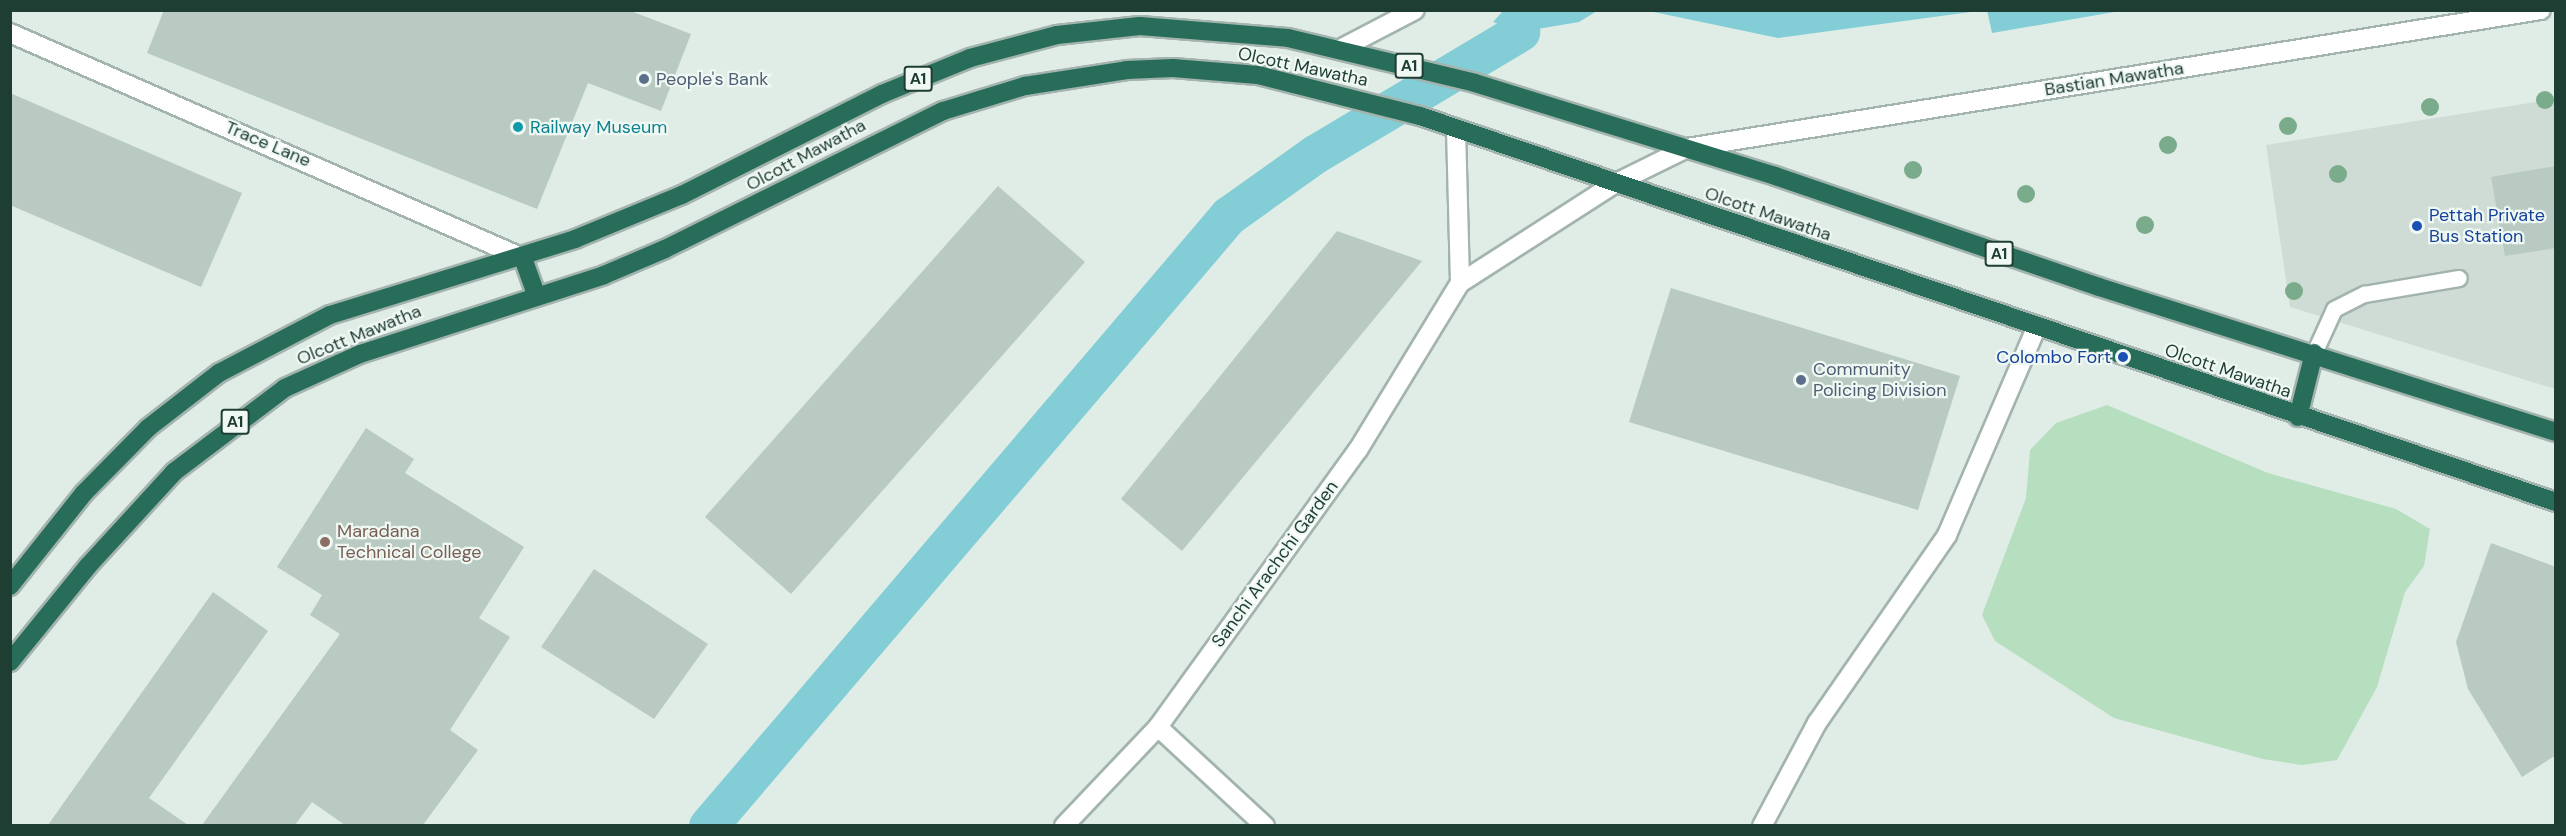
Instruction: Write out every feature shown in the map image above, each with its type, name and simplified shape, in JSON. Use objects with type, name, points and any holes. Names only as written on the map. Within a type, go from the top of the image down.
[{"type":"highway","name":"Olcott Mawatha","points":[[10,586],[114,461],[183,398],[219,373],[330,315],[523,258],[682,195],[882,94],[1011,46],[1057,35],[1140,26],[1232,31],[1342,48],[1475,83],[1687,148],[2099,287],[2314,353],[2556,432]]},
{"type":"highway","name":"Olcott Mawatha","points":[[10,662],[88,566],[174,472],[254,408],[360,354],[537,297],[665,249],[889,135],[991,95],[1127,70],[1217,70],[1293,82],[1420,116],[2298,417],[2556,502]]},
{"type":"highway","points":[[523,258],[537,297]]},
{"type":"highway","points":[[2298,417],[2314,353]]},
{"type":"street","points":[[1342,48],[1414,10]]},
{"type":"street","name":"Bastian Mawatha","points":[[1687,148],[2541,10]]},
{"type":"street","name":"Trace Lane","points":[[10,33],[523,258]]},
{"type":"street","points":[[1456,129],[1460,283]]},
{"type":"street","name":"Sanchi Arachchi Garden","points":[[1064,825],[1158,727],[1358,450],[1460,283],[1616,183],[1687,148]]},
{"type":"street","points":[[1762,825],[1817,723],[1947,535],[2037,328]]},
{"type":"street","points":[[1158,727],[1265,825]]},
{"type":"lane","points":[[2314,353],[2334,309],[2364,294],[2459,278]]},
{"type":"shaded area","name":"Pettah Private Bus Station","points":[[2555,99],[2555,389],[2290,307],[2266,145]]},
{"type":"green space","points":[[2107,405],[2268,473],[2396,509],[2430,529],[2424,566],[2405,592],[2377,687],[2337,760],[2302,765],[2263,759],[2114,718],[1995,641],[1982,615],[2026,498],[2030,450],[2056,423]]},
{"type":"water","points":[[1987,10],[2120,10],[2120,11],[1992,33]]},
{"type":"water","points":[[1503,11],[1597,11],[1579,22],[1520,32],[1493,22]]},
{"type":"water","points":[[1649,11],[1978,11],[1778,38]]},
{"type":"building","points":[[164,10],[628,10],[691,34],[661,111],[588,83],[537,209],[147,53]]},
{"type":"building","points":[[10,93],[242,193],[201,287],[10,205]]},
{"type":"building","points":[[2556,166],[2556,248],[2505,256],[2491,177]]},
{"type":"building","points":[[998,186],[1085,262],[791,594],[705,517]]},
{"type":"building","points":[[1337,231],[1422,261],[1182,551],[1121,499]]},
{"type":"building","points":[[1671,288],[1960,376],[1918,510],[1629,422]]},
{"type":"building","points":[[366,428],[414,459],[405,473],[524,547],[479,618],[510,637],[450,730],[478,750],[423,825],[345,825],[312,802],[295,825],[202,825],[340,634],[310,615],[322,595],[277,567]]},
{"type":"building","points":[[2491,543],[2556,567],[2556,755],[2522,777],[2468,689],[2456,642]]},
{"type":"building","points":[[594,569],[708,644],[654,719],[541,647]]},
{"type":"building","points":[[213,592],[268,631],[149,798],[188,825],[48,825]]},
{"type":"waterway","points":[[708,826],[1228,216],[1315,154],[1520,32]]},
{"type":"place","name":"People's Bank","points":[[644,79]]},
{"type":"place","name":"Railway Museum","points":[[518,127]]},
{"type":"place","name":"Pettah Private Bus Station","points":[[2417,226]]},
{"type":"place","name":"Colombo Fort","points":[[2123,357]]},
{"type":"place","name":"Community Policing Division","points":[[1801,380]]},
{"type":"place","name":"Maradana Technical College","points":[[325,542]]}]
